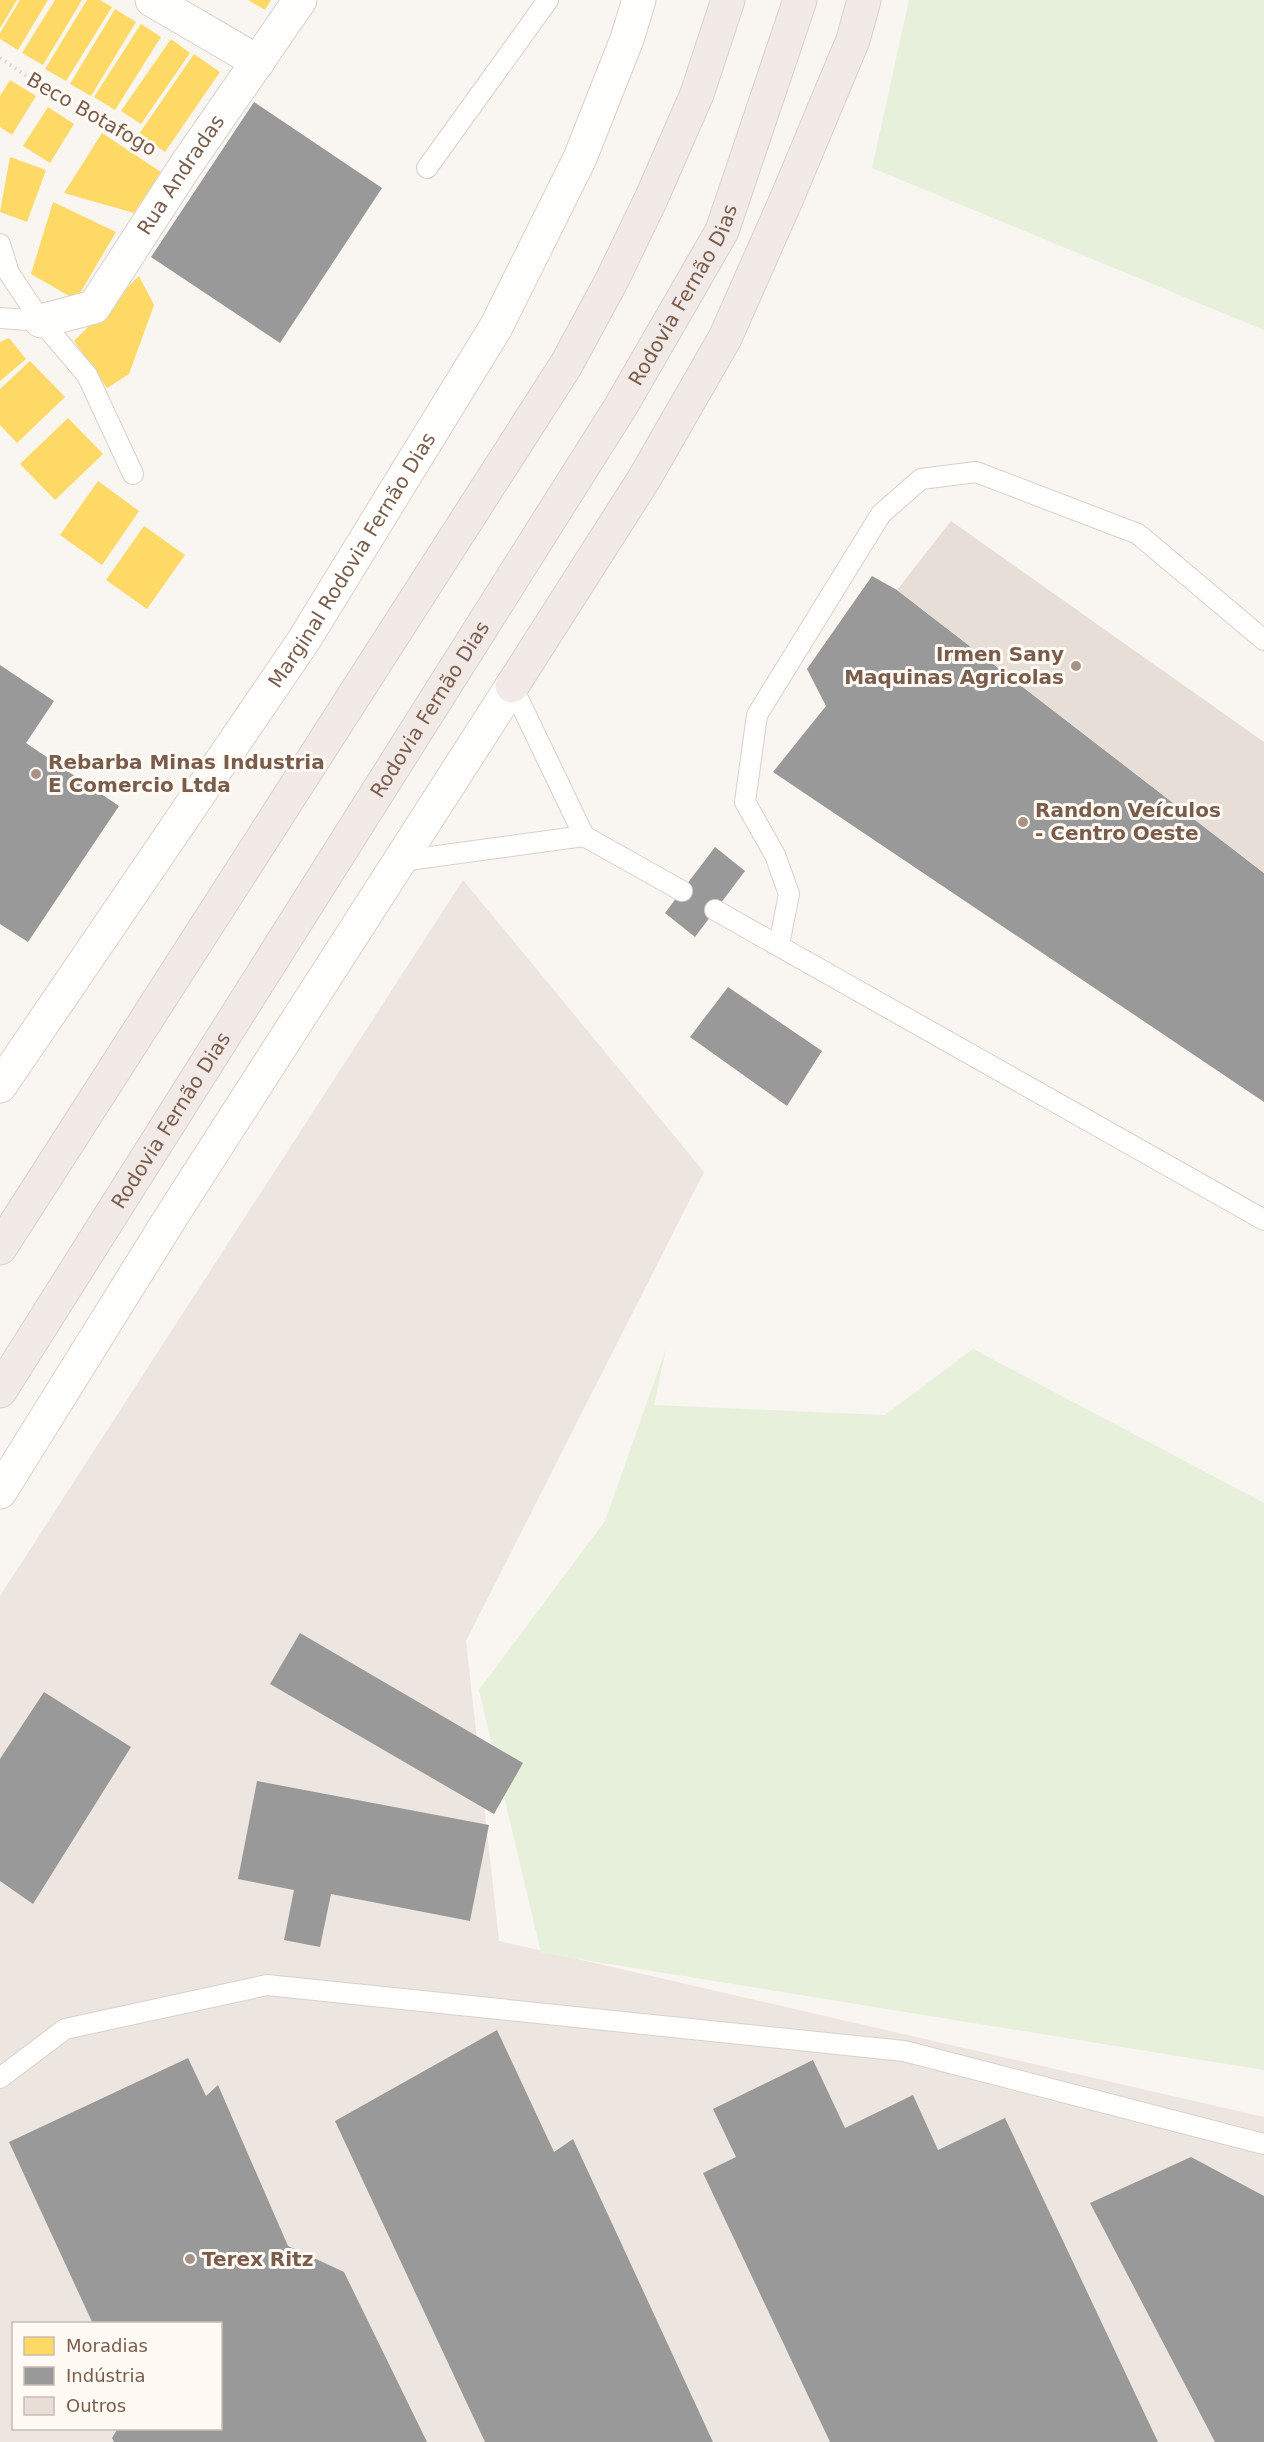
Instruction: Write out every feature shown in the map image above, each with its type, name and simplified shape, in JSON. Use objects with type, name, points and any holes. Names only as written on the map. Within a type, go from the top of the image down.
[{"type":"highway","points":[[0,1248],[566,364],[612,280],[698,94],[728,0]]},
{"type":"highway","name":"Rodovia Fernão Dias","points":[[0,1391],[621,406],[722,231],[800,0]]},
{"type":"highway","points":[[512,686],[644,479],[724,338],[848,50],[864,0]]},
{"type":"main road","points":[[152,0],[258,62]]},
{"type":"main road","name":"Rua Andradas","points":[[41,321],[94,307],[184,168],[300,0]]},
{"type":"main road","name":"Marginal Rodovia Fernão Dias","points":[[0,1086],[304,640],[496,327],[580,158],[627,39],[639,0]]},
{"type":"main road","points":[[0,1492],[173,1214],[512,686]]},
{"type":"lane","points":[[427,168],[548,0]]},
{"type":"lane","points":[[0,244],[9,273],[41,321],[87,375],[133,474]]},
{"type":"lane","points":[[0,318],[41,321]]},
{"type":"lane","points":[[779,945],[789,894],[775,855],[745,802],[757,715],[881,514],[921,479],[976,472],[1138,534],[1264,640]]},
{"type":"lane","points":[[512,686],[584,836],[682,891]]},
{"type":"lane","points":[[400,861],[584,836]]},
{"type":"lane","points":[[715,910],[1264,1220]]},
{"type":"lane","points":[[0,2078],[65,2029],[267,1986],[904,2051],[1264,2144]]},
{"type":"path","name":"Beco Botafogo","points":[[0,58],[28,77],[184,168]]},
{"type":"shaded area","name":"Terex Ritz","points":[[463,880],[704,1172],[466,1641],[499,1941],[1264,2117],[1264,2442],[0,2442],[0,1596]]},
{"type":"green space","points":[[909,0],[1264,0],[1264,330],[872,168]]},
{"type":"green space","points":[[666,1349],[654,1405],[885,1415],[973,1349],[1264,1503],[1264,2070],[541,1953],[479,1690],[605,1521]]},
{"type":"building: Moradias","points":[[0,0],[17,0],[0,28]]},
{"type":"building: Moradias","points":[[20,0],[48,0],[18,50],[0,39],[0,33]]},
{"type":"building: Moradias","points":[[55,0],[82,0],[43,65],[22,53]]},
{"type":"building: Moradias","points":[[87,0],[100,0],[112,7],[66,81],[45,69]]},
{"type":"building: Moradias","points":[[248,0],[271,0],[265,10]]},
{"type":"building: Moradias","points":[[115,9],[136,22],[91,96],[70,84]]},
{"type":"building: Moradias","points":[[141,24],[161,37],[115,110],[94,97]]},
{"type":"building: Moradias","points":[[171,39],[190,53],[141,124],[121,111]]},
{"type":"building: Moradias","points":[[194,54],[220,72],[165,152],[139,134]]},
{"type":"building: Moradias","points":[[10,80],[36,96],[12,135],[0,127],[0,96]]},
{"type":"building: Moradias","points":[[48,107],[74,124],[50,163],[23,146]]},
{"type":"building: Moradias","points":[[102,133],[161,172],[134,213],[64,193]]},
{"type":"building: Moradias","points":[[10,157],[46,170],[27,222],[0,212]]},
{"type":"building: Moradias","points":[[53,202],[116,232],[76,300],[31,274]]},
{"type":"building: Moradias","points":[[139,276],[154,305],[129,374],[107,388],[74,341]]},
{"type":"building: Moradias","points":[[9,338],[26,359],[0,381],[0,342]]},
{"type":"building: Moradias","points":[[30,361],[65,397],[17,443],[0,425],[0,389]]},
{"type":"building: Moradias","points":[[68,418],[103,454],[55,500],[20,464]]},
{"type":"building: Moradias","points":[[98,481],[139,511],[102,565],[60,535]]},
{"type":"building: Moradias","points":[[144,526],[185,555],[147,609],[106,580]]},
{"type":"building: Indústria","points":[[254,102],[382,188],[280,343],[151,257]]},
{"type":"building: Indústria","name":"Randon Veículos - Centro Oeste","points":[[872,576],[897,590],[1264,873],[1264,1102],[773,772],[826,706],[807,669]]},
{"type":"building: Indústria","name":"Rebarba Minas Industria E Comercio Ltda","points":[[0,665],[54,701],[26,743],[119,806],[28,942],[0,924]]},
{"type":"building: Indústria","points":[[715,847],[745,871],[695,937],[665,913]]},
{"type":"building: Indústria","points":[[728,987],[822,1051],[787,1106],[690,1037]]},
{"type":"building: Indústria","points":[[300,1633],[523,1763],[494,1814],[270,1684]]},
{"type":"building: Indústria","points":[[44,1692],[131,1747],[33,1904],[0,1881],[0,1759]]},
{"type":"building: Indústria","points":[[257,1781],[489,1825],[470,1921],[331,1894],[320,1947],[284,1940],[294,1890],[238,1879]]},
{"type":"building: Indústria","points":[[497,2030],[554,2152],[573,2139],[713,2442],[485,2442],[335,2121]]},
{"type":"building: Indústria","name":"Terex Ritz","points":[[188,2058],[206,2096],[218,2085],[288,2246],[344,2272],[427,2442],[114,2442],[112,2438],[117,2430],[222,2430],[222,2322],[92,2322],[9,2142]]},
{"type":"building: Indústria","points":[[813,2060],[845,2128],[913,2095],[938,2150],[1005,2118],[1158,2442],[830,2442],[703,2173],[736,2157],[713,2109]]},
{"type":"building: Indústria","points":[[1191,2157],[1264,2196],[1264,2442],[1215,2442],[1090,2203]]},
{"type":"building: Outros","name":"Irmen Sany Maquinas Agricolas","points":[[951,521],[1264,742],[1264,873],[897,590]]},
{"type":"place","name":"Irmen Sany Maquinas Agricolas","points":[[1076,666]]},
{"type":"place","name":"Rebarba Minas Industria E Comercio Ltda","points":[[36,774]]},
{"type":"place","name":"Randon Veículos - Centro Oeste","points":[[1023,822]]},
{"type":"place","name":"Terex Ritz","points":[[190,2259]]}]
